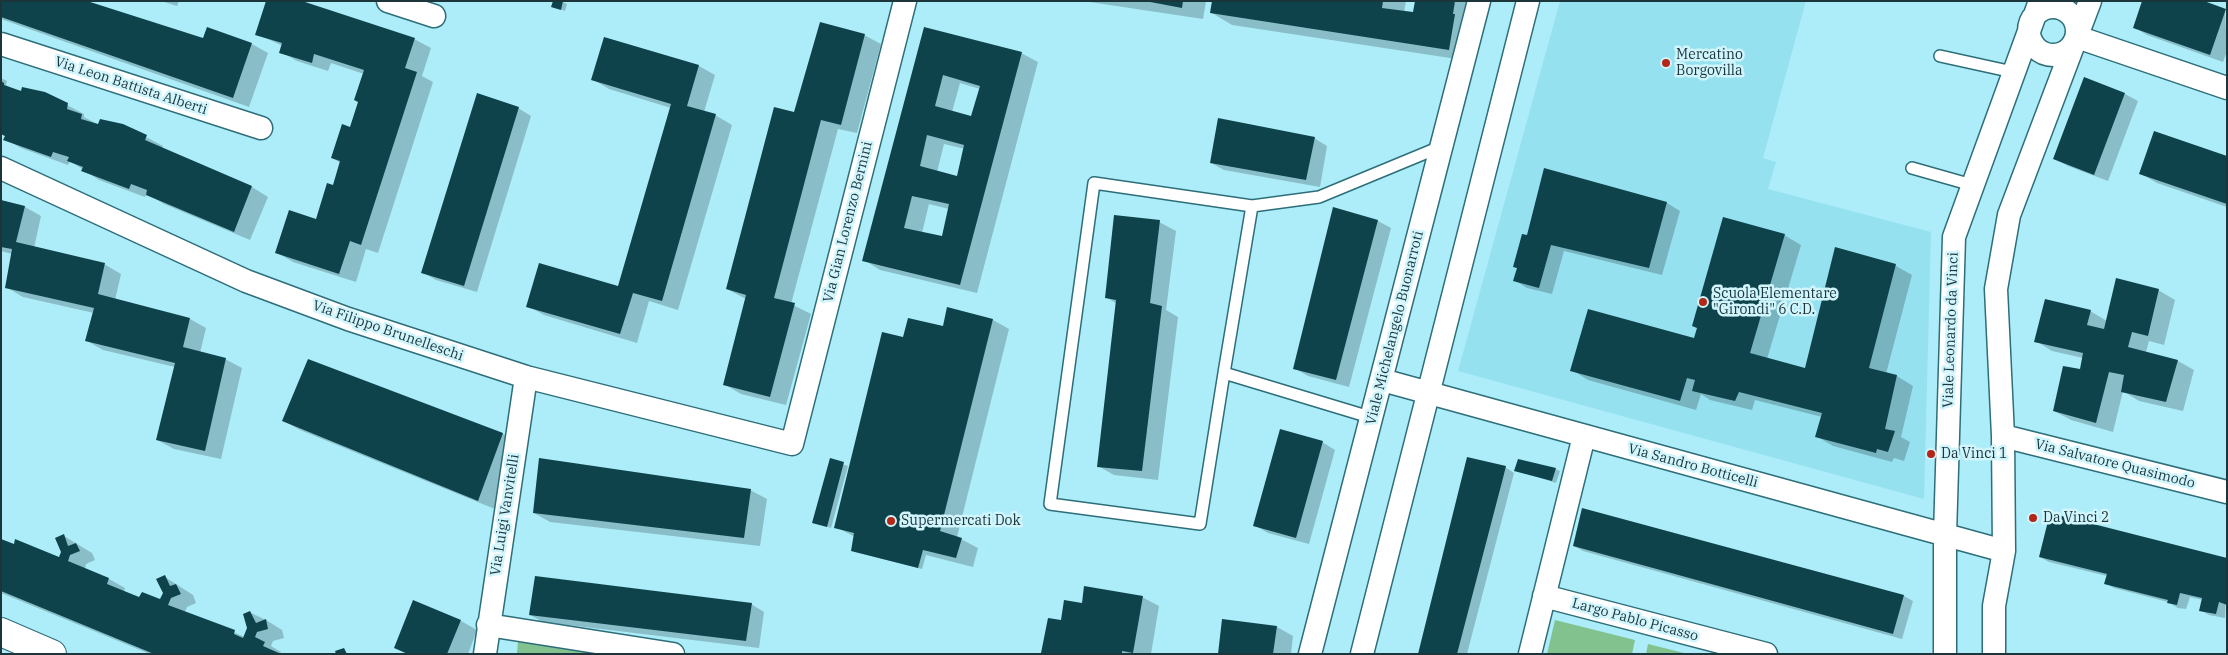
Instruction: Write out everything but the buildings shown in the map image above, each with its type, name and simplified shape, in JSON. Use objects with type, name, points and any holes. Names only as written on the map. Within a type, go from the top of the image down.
[{"type":"street","points":[[388,1],[434,16]]},
{"type":"street","name":"Via Gian Lorenzo Bernini","points":[[792,444],[905,1]]},
{"type":"street","name":"Viale Michelangelo Buonarroti","points":[[1310,654],[1373,418],[1440,147],[1479,1]]},
{"type":"street","points":[[1362,654],[1528,1]]},
{"type":"street","points":[[1994,654],[1994,606],[2004,552],[2003,436],[1996,290],[2009,215],[2090,1]]},
{"type":"street","points":[[2053,7],[2065,10],[2075,21],[2077,37],[2068,50],[2062,53],[2048,54],[2037,48],[2032,41],[2029,27],[2036,11],[2053,7]]},
{"type":"street","name":"Viale Leonardo da Vinci","points":[[1945,654],[1945,535],[1954,237],[2036,11]]},
{"type":"street","points":[[2077,37],[2227,88]]},
{"type":"street","name":"Via Leon Battista Alberti","points":[[1,44],[261,128]]},
{"type":"street","name":"Via Filippo Brunelleschi","points":[[1,168],[246,281],[348,319],[526,377],[792,444]]},
{"type":"street","name":"Via Luigi Vanvitelli","points":[[485,654],[526,377]]},
{"type":"street","name":"Via Sandro Botticelli","points":[[1382,380],[2004,552]]},
{"type":"street","points":[[1530,654],[1584,436]]},
{"type":"street","name":"Via Salvatore Quasimodo","points":[[2003,436],[2227,492]]},
{"type":"street","name":"Largo Pablo Picasso","points":[[1544,596],[1758,653]]},
{"type":"street","points":[[488,625],[673,654]]},
{"type":"street","points":[[1,632],[52,654]]},
{"type":"lane","points":[[1940,56],[2013,72]]},
{"type":"lane","points":[[1252,206],[1200,524],[1050,504],[1094,183],[1252,206],[1319,197],[1440,147]]},
{"type":"lane","points":[[1912,168],[1972,186]]},
{"type":"lane","points":[[1224,373],[1373,418]]},
{"type":"shaded area","name":"Scuola Elementare \"Girondi\" 6 C.D.","points":[[1560,1],[1806,1],[1763,158],[1776,162],[1768,189],[1931,232],[1924,499],[1458,371]]},
{"type":"green space","points":[[1555,620],[1635,640],[1632,654],[1547,654]]},
{"type":"green space","points":[[518,641],[611,654],[517,654]]},
{"type":"green space","points":[[1648,644],[1688,654],[1646,654]]},
{"type":"place","name":"Mercatino Borgovilla","points":[[1666,63]]},
{"type":"place","name":"Scuola Elementare \"Girondi\" 6 C.D.","points":[[1703,302]]},
{"type":"place","name":"Da Vinci 1","points":[[1931,454]]},
{"type":"place","name":"Da Vinci 2","points":[[2033,518]]},
{"type":"place","name":"Supermercati Dok","points":[[891,521]]}]
